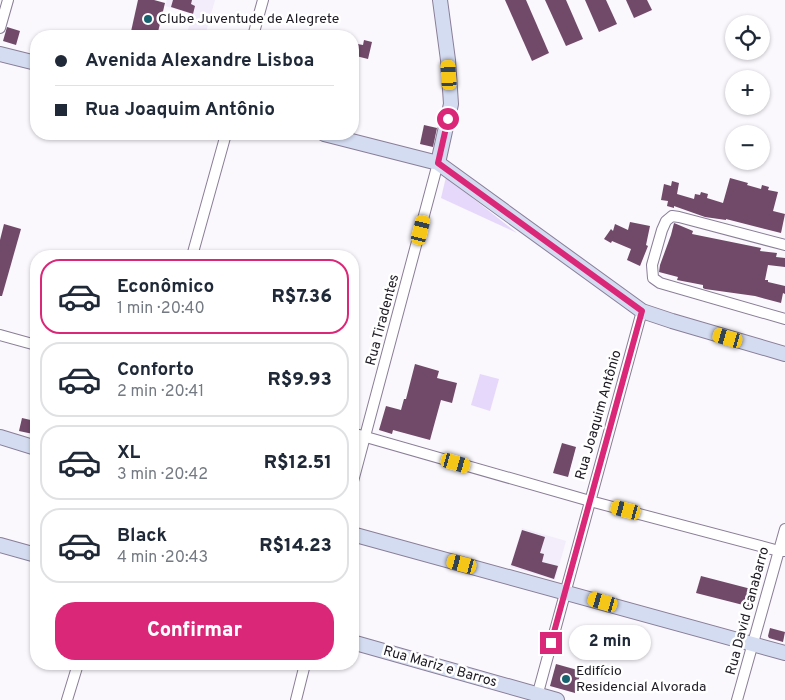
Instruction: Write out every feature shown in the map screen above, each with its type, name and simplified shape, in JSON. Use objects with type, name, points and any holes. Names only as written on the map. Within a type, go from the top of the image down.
[{"type":"street","points":[[0,28],[8,0]]},
{"type":"street","points":[[255,30],[263,0]]},
{"type":"street","points":[[438,163],[451,104],[448,60],[440,0]]},
{"type":"street","points":[[0,54],[30,62]]},
{"type":"street","points":[[194,250],[224,140]]},
{"type":"street","points":[[348,140],[438,163],[642,311],[785,354]]},
{"type":"street","name":"Rua Tiradentes","points":[[359,460],[438,163]]},
{"type":"street","points":[[785,245],[672,216],[666,221],[662,230],[652,265],[653,278],[660,283],[785,319]]},
{"type":"street","name":"Rua Joaquim Antônio","points":[[536,697],[642,311]]},
{"type":"street","points":[[0,336],[30,344]]},
{"type":"street","points":[[359,434],[590,501],[782,551]]},
{"type":"street","points":[[0,437],[30,446]]},
{"type":"street","name":"Rua David Canabarro","points":[[737,700],[782,551],[785,529]]},
{"type":"street","points":[[359,536],[785,653]]},
{"type":"street","points":[[0,545],[30,553]]},
{"type":"street","name":"Rua Mariz e Barros","points":[[359,644],[536,697],[557,700]]},
{"type":"street","points":[[67,700],[76,670]]},
{"type":"street","points":[[296,700],[304,670]]},
{"type":"shaded area","points":[[167,0],[215,0],[207,30],[188,30],[193,14],[165,6]]},
{"type":"shaded area","points":[[446,177],[517,233],[441,198]]},
{"type":"shaded area","points":[[480,374],[499,379],[490,411],[471,405]]},
{"type":"shaded area","points":[[522,528],[566,541],[555,580],[510,567]]},
{"type":"building","name":"Clube Juventude de Alegrete","points":[[138,0],[154,0],[165,3],[158,30],[131,30]]},
{"type":"building","points":[[173,0],[192,0],[191,4],[195,6],[193,14],[171,7]]},
{"type":"building","points":[[505,0],[526,0],[549,53],[532,61]]},
{"type":"building","points":[[545,0],[566,0],[583,39],[566,46]]},
{"type":"building","points":[[585,0],[606,0],[617,24],[599,32]]},
{"type":"building","points":[[626,0],[647,0],[652,10],[634,18]]},
{"type":"building","points":[[7,27],[20,31],[16,45],[3,41]]},
{"type":"building","points":[[364,40],[372,42],[368,59],[359,57],[359,44],[363,45]]},
{"type":"building","points":[[424,125],[437,128],[433,147],[420,144]]},
{"type":"building","points":[[730,178],[761,189],[762,185],[769,187],[768,190],[778,192],[773,211],[785,214],[781,233],[726,219],[705,217],[674,206],[674,208],[667,206],[668,201],[661,200],[664,184],[671,186],[672,181],[679,183],[677,194],[694,199],[695,194],[700,195],[701,192],[708,194],[707,198],[723,203]]},
{"type":"building","points":[[630,222],[650,226],[646,245],[648,246],[640,266],[627,260],[631,249],[604,239],[611,229],[613,231],[615,224],[628,230]]},
{"type":"building","points":[[674,223],[693,231],[692,234],[761,248],[760,251],[777,253],[776,257],[785,258],[785,267],[768,265],[765,280],[785,286],[785,294],[783,293],[781,303],[755,296],[705,289],[703,285],[677,280],[678,277],[659,272]]},
{"type":"building","points":[[4,224],[21,229],[2,296],[0,296],[0,240]]},
{"type":"building","points":[[415,364],[439,371],[437,378],[457,383],[452,403],[441,400],[430,440],[393,430],[392,434],[379,430],[386,406],[401,410],[404,399],[406,399]]},
{"type":"building","points":[[22,418],[30,420],[30,433],[19,431]]},
{"type":"building","points":[[562,443],[576,447],[568,477],[553,473]]},
{"type":"building","points":[[522,530],[545,537],[540,553],[544,554],[542,562],[558,566],[554,579],[511,565]]},
{"type":"building","points":[[701,576],[755,590],[751,607],[696,593]]},
{"type":"building","points":[[770,628],[785,632],[783,642],[769,638]]},
{"type":"building","name":"Edifício Residencial Alvorada","points":[[556,664],[581,671],[575,693],[550,686]]},
{"type":"place","name":"Clube Juventude de Alegrete","points":[[148,19]]},
{"type":"place","name":"Edifício Residencial Alvorada","points":[[566,679]]},
{"type":"route","points":[[448,119],[438,163],[642,311],[551,643]]}]
